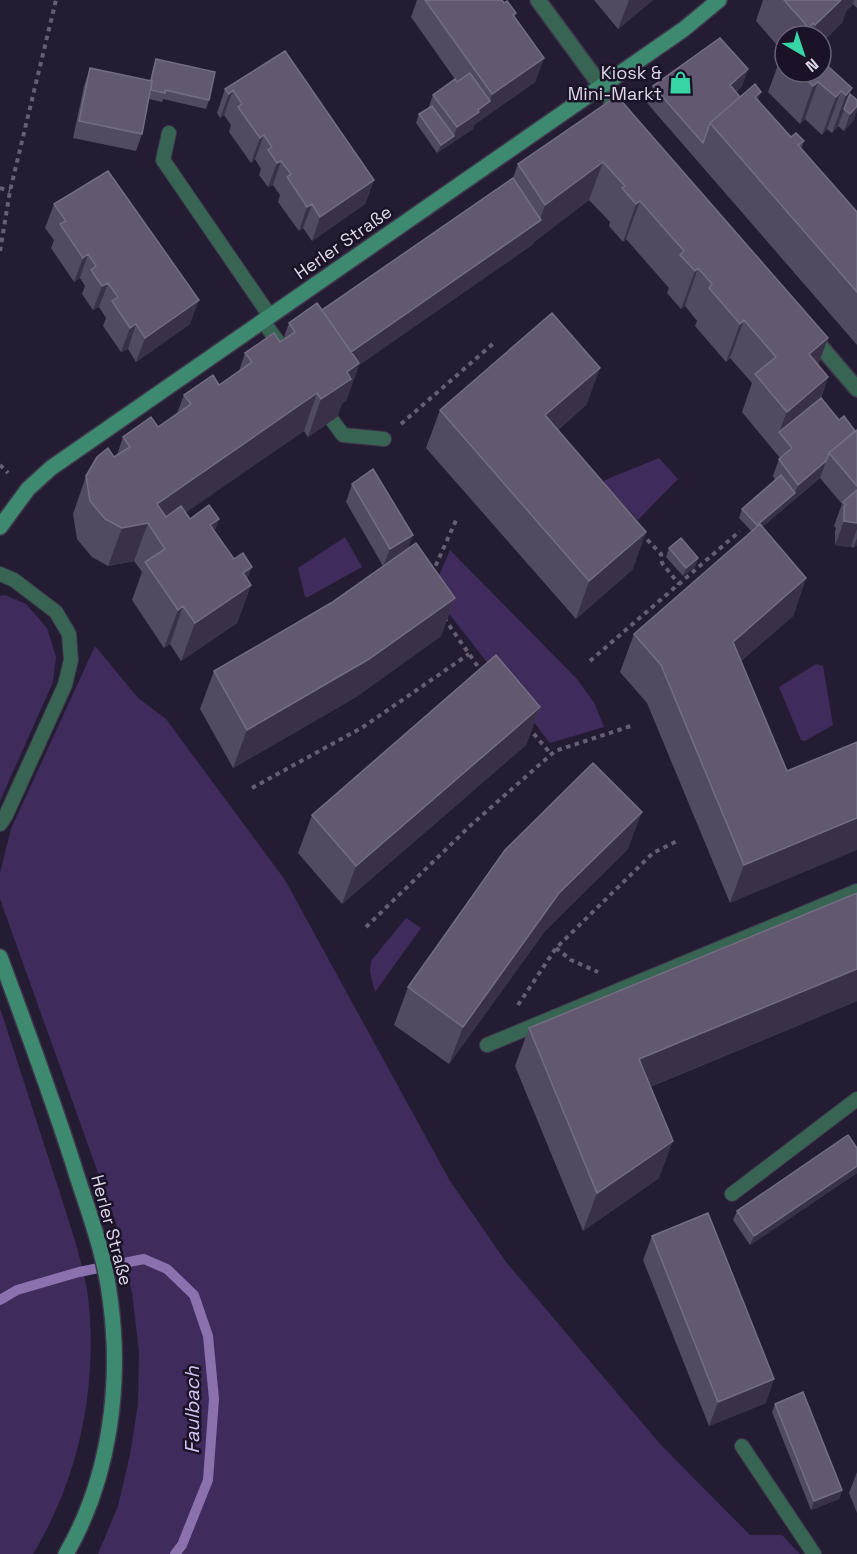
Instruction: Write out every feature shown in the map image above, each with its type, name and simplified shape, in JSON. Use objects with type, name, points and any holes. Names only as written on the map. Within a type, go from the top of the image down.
[{"type":"street","points":[[538,0],[632,127]]},
{"type":"street","name":"Herler Straße","points":[[0,527],[28,489],[51,468],[684,29],[718,0]]},
{"type":"street","points":[[803,326],[857,389]]},
{"type":"street","name":"Herler Straße","points":[[0,957],[58,1116],[96,1234],[110,1298],[115,1352],[113,1401],[92,1497],[66,1554]]},
{"type":"lane","points":[[169,133],[163,160],[267,318],[286,354]]},
{"type":"lane","points":[[332,420],[343,435],[384,439]]},
{"type":"lane","points":[[0,573],[14,580],[57,612],[69,634],[71,660],[65,685],[0,824]]},
{"type":"lane","points":[[487,1045],[857,891]]},
{"type":"lane","points":[[732,1194],[857,1099]]},
{"type":"lane","points":[[742,1446],[814,1554]]},
{"type":"path","points":[[0,251],[10,191],[56,0]]},
{"type":"path","points":[[0,188],[10,191]]},
{"type":"path","points":[[384,439],[495,342]]},
{"type":"path","points":[[429,581],[458,518]]},
{"type":"path","points":[[637,528],[661,554],[662,563],[679,584]]},
{"type":"path","points":[[590,661],[740,531]]},
{"type":"path","points":[[437,609],[486,677]]},
{"type":"path","points":[[252,788],[363,727],[469,654]]},
{"type":"path","points":[[521,720],[551,754]]},
{"type":"path","points":[[366,927],[471,825],[551,754],[631,726]]},
{"type":"path","points":[[517,1007],[555,948],[653,853],[679,840]]},
{"type":"path","points":[[555,948],[571,960],[607,976],[615,992]]},
{"type":"shaded area","points":[[659,458],[678,479],[638,520],[603,484],[605,480]]},
{"type":"shaded area","points":[[345,537],[362,567],[305,597],[298,568]]},
{"type":"shaded area","points":[[450,550],[577,679],[595,704],[604,727],[550,743],[432,592]]},
{"type":"shaded area","points":[[5,595],[26,604],[47,628],[56,657],[53,682],[0,801],[0,596]]},
{"type":"shaded area","points":[[95,646],[138,698],[166,719],[285,880],[450,1181],[506,1262],[661,1445],[750,1535],[782,1535],[800,1554],[98,1554],[118,1506],[130,1455],[138,1404],[139,1352],[132,1293],[116,1223],[0,899],[0,873],[11,829]]},
{"type":"shaded area","points":[[816,664],[823,666],[833,725],[805,741],[801,740],[779,687]]},
{"type":"shaded area","points":[[406,918],[421,928],[375,992],[370,972],[371,961]]},
{"type":"shaded area","points":[[0,1008],[76,1243],[87,1290],[91,1337],[87,1402],[73,1465],[49,1526],[33,1554],[0,1554]]},
{"type":"building","points":[[425,0],[502,0],[504,3],[507,1],[516,13],[513,15],[544,58],[492,94]]},
{"type":"building","points":[[784,0],[841,0],[816,24],[805,24]]},
{"type":"building","points":[[720,38],[748,69],[730,85],[740,97],[710,123],[703,143],[653,86]]},
{"type":"building","points":[[285,51],[374,180],[320,217],[312,204],[307,207],[287,177],[291,174],[281,161],[277,163],[268,150],[272,147],[264,135],[260,138],[238,107],[242,104],[233,90],[229,94],[225,89]]},
{"type":"building","points":[[156,59],[215,72],[209,100],[165,90],[165,93],[151,90]]},
{"type":"building","points":[[90,68],[152,81],[142,134],[79,121]]},
{"type":"building","points":[[833,71],[852,88],[846,95],[841,91],[836,97],[820,84],[833,84]]},
{"type":"building","points":[[470,73],[490,101],[478,110],[479,112],[457,127],[433,95],[455,79],[457,82]]},
{"type":"building","points":[[755,84],[761,92],[755,97],[791,137],[796,133],[804,141],[798,145],[857,212],[857,292],[710,123]]},
{"type":"building","points":[[850,94],[857,100],[857,106],[850,114],[844,109]]},
{"type":"building","points":[[617,96],[828,338],[809,354],[828,377],[787,412],[755,374],[776,357],[744,320],[740,324],[709,288],[712,284],[698,268],[695,271],[680,255],[684,251],[640,201],[636,204],[622,188],[625,186],[603,162],[545,205],[518,164]]},
{"type":"building","points":[[432,106],[454,136],[441,145],[419,114]]},
{"type":"building","points":[[108,171],[199,300],[145,338],[136,324],[130,328],[112,301],[118,297],[108,283],[102,286],[91,270],[96,266],[88,254],[83,258],[60,224],[66,221],[54,204]]},
{"type":"building","points":[[513,178],[541,220],[351,352],[322,310]]},
{"type":"building","points":[[317,303],[359,363],[347,372],[351,379],[321,399],[317,393],[157,504],[166,517],[181,506],[190,519],[209,505],[219,519],[210,525],[234,559],[243,553],[252,567],[243,573],[251,585],[195,623],[183,606],[178,610],[145,562],[165,549],[148,523],[122,528],[105,519],[90,501],[86,476],[97,457],[108,448],[114,457],[130,447],[123,437],[151,417],[158,427],[191,404],[184,395],[213,375],[219,385],[252,362],[245,353],[274,333],[280,342],[295,332],[289,323]]},
{"type":"building","points":[[552,313],[600,368],[545,415],[646,532],[589,581],[440,410]]},
{"type":"building","points":[[821,398],[839,420],[844,416],[855,431],[829,453],[826,461],[798,485],[779,459],[792,448],[779,432]]},
{"type":"building","points":[[857,430],[857,486],[829,453]]},
{"type":"building","points":[[373,469],[413,535],[390,549],[352,484]]},
{"type":"building","points":[[781,475],[795,493],[757,525],[742,509]]},
{"type":"building","points":[[857,490],[857,523],[844,521],[846,505],[843,502]]},
{"type":"building","points":[[760,524],[806,578],[733,642],[787,771],[857,742],[857,818],[744,865],[661,665],[634,634]]},
{"type":"building","points":[[681,538],[698,558],[686,568],[669,548]]},
{"type":"building","points":[[416,543],[455,598],[369,659],[247,730],[214,671],[331,603]]},
{"type":"building","points":[[496,655],[540,707],[356,866],[312,815]]},
{"type":"building","points":[[593,763],[642,812],[559,893],[463,1027],[408,987],[505,850]]},
{"type":"building","points":[[857,893],[857,969],[639,1059],[673,1141],[597,1193],[529,1028]]},
{"type":"building","points":[[848,1135],[857,1148],[857,1166],[754,1236],[737,1211]]},
{"type":"building","points":[[708,1213],[774,1379],[718,1402],[652,1236]]},
{"type":"building","points":[[803,1392],[842,1490],[814,1501],[775,1404]]},
{"type":"waterway","name":"Faulbach","points":[[0,1300],[17,1290],[79,1272],[144,1259],[167,1269],[194,1295],[208,1336],[214,1399],[208,1480],[182,1545],[175,1554]]},
{"type":"place","name":"Kiosk & Mini-Markt","points":[[680,82]]}]
